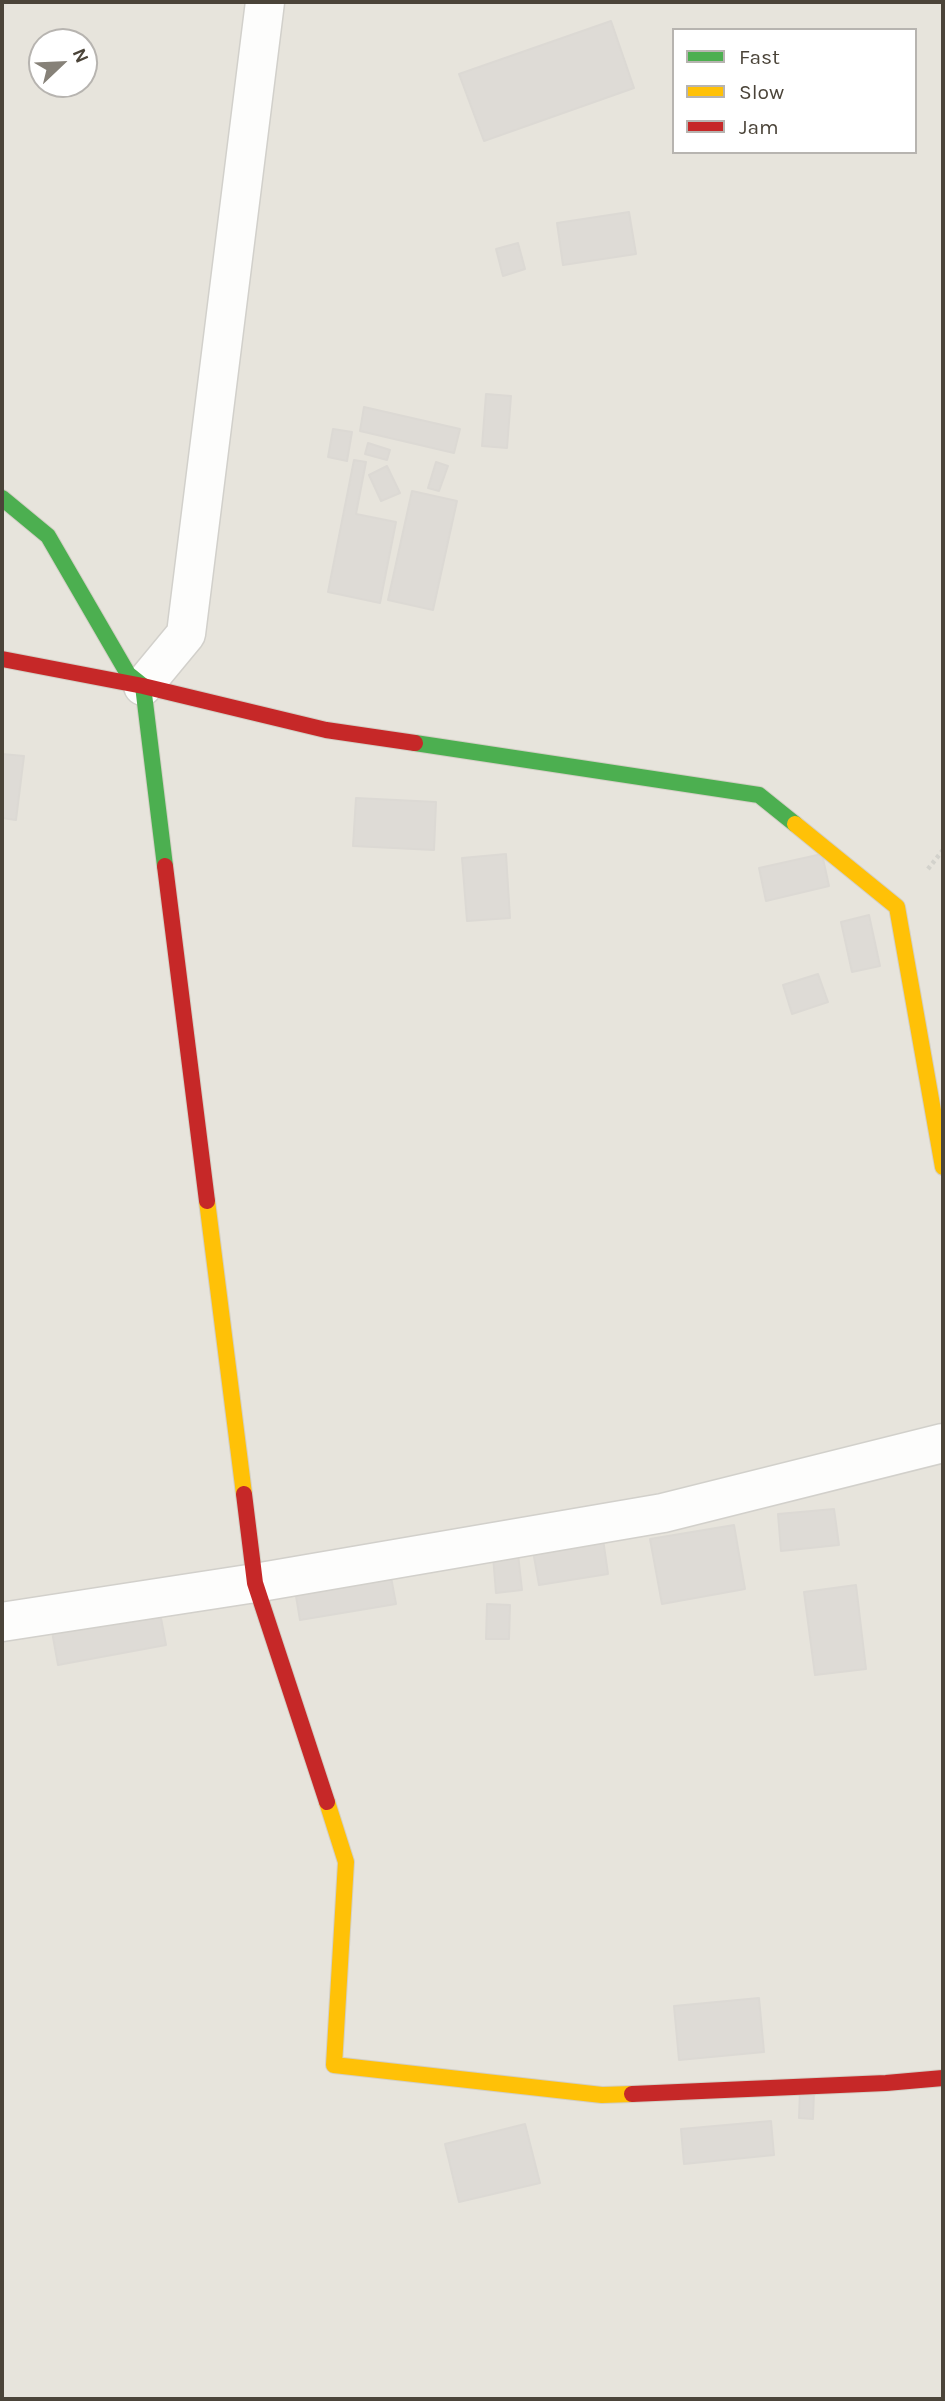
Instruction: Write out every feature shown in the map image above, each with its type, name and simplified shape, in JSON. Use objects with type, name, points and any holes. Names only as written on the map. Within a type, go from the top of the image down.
[{"type":"street","points":[[143,686],[186,634],[265,2]]},
{"type":"street","points":[[2,498],[48,536],[128,674],[143,686],[255,1583],[346,1862],[334,2065],[602,2095],[887,2083],[943,2078]]},
{"type":"street","points":[[2,659],[143,686],[326,730],[759,795],[897,907],[943,1167]]},
{"type":"street","points":[[2,1622],[255,1583],[663,1513],[943,1443]]},
{"type":"shaded area","points":[[2,2],[943,2],[943,2399],[2,2399]]},
{"type":"building","points":[[611,21],[634,88],[484,141],[459,74]]},
{"type":"building","points":[[629,212],[636,254],[563,265],[557,223]]},
{"type":"building","points":[[518,243],[525,269],[503,276],[496,249]]},
{"type":"building","points":[[486,394],[511,396],[507,448],[482,446]]},
{"type":"building","points":[[364,407],[460,429],[454,453],[360,431]]},
{"type":"building","points":[[333,429],[352,432],[347,461],[328,457]]},
{"type":"building","points":[[368,443],[390,450],[387,460],[365,454]]},
{"type":"building","points":[[354,460],[366,462],[356,514],[396,522],[380,603],[328,592]]},
{"type":"building","points":[[436,462],[448,466],[439,491],[428,488]]},
{"type":"building","points":[[387,466],[400,493],[381,501],[369,475]]},
{"type":"building","points":[[412,491],[457,501],[433,610],[388,600]]},
{"type":"building","points":[[2,754],[24,756],[16,820],[2,818]]},
{"type":"building","points":[[356,798],[436,802],[434,850],[353,846]]},
{"type":"building","points":[[506,854],[510,918],[467,921],[462,858]]},
{"type":"building","points":[[822,854],[829,886],[766,901],[759,868]]},
{"type":"building","points":[[869,915],[880,966],[852,972],[841,922]]},
{"type":"building","points":[[818,974],[828,1002],[792,1014],[783,985]]},
{"type":"building","points":[[834,1509],[839,1545],[781,1551],[778,1514]]},
{"type":"building","points":[[734,1525],[745,1589],[662,1604],[650,1539]]},
{"type":"building","points":[[603,1539],[608,1574],[539,1585],[533,1551]]},
{"type":"building","points":[[518,1554],[522,1590],[496,1593],[493,1556]]},
{"type":"building","points":[[388,1561],[396,1604],[300,1620],[293,1578]]},
{"type":"building","points":[[856,1585],[866,1669],[815,1675],[804,1592]]},
{"type":"building","points":[[487,1604],[510,1605],[509,1639],[486,1639]]},
{"type":"building","points":[[159,1607],[166,1645],[58,1665],[51,1626]]},
{"type":"building","points":[[759,1998],[764,2052],[679,2060],[674,2006]]},
{"type":"building","points":[[800,2090],[814,2091],[813,2119],[799,2118]]},
{"type":"building","points":[[771,2121],[774,2155],[684,2164],[681,2129]]},
{"type":"building","points":[[525,2124],[540,2183],[459,2202],[445,2144]]},
{"type":"traffic: fast","points":[[2,498],[48,536],[128,674],[143,686],[165,866]]},
{"type":"traffic: fast","points":[[415,743],[759,795],[795,824]]},
{"type":"traffic: slow","points":[[795,824],[897,907],[943,1167]]},
{"type":"traffic: slow","points":[[207,1201],[244,1494]]},
{"type":"traffic: slow","points":[[327,1802],[346,1862],[334,2065],[602,2095],[632,2094]]},
{"type":"traffic: jam","points":[[2,659],[143,686],[326,730],[415,743]]},
{"type":"traffic: jam","points":[[165,866],[207,1201]]},
{"type":"traffic: jam","points":[[244,1494],[255,1583],[327,1802]]},
{"type":"traffic: jam","points":[[632,2094],[943,2078]]}]
